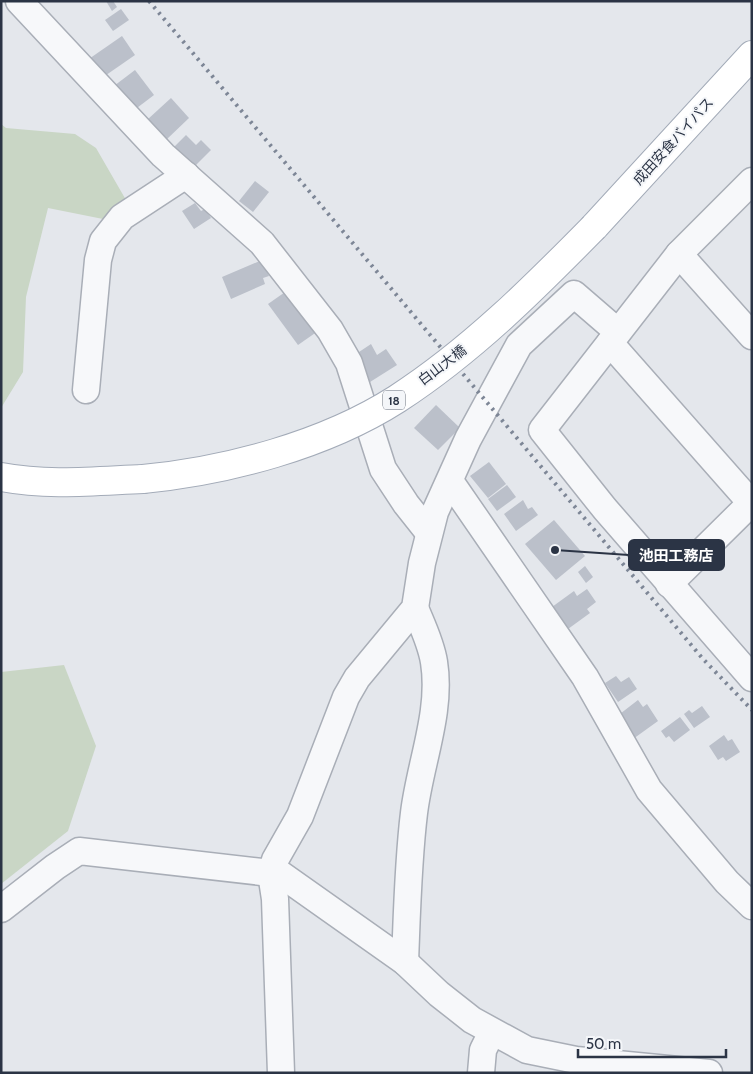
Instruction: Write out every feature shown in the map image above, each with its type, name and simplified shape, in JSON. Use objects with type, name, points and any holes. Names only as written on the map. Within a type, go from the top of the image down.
[{"type":"main road","name":"成田安食バイパス","points":[[594,227],[752,55]]},
{"type":"main road","name":"白山大橋","points":[[1,477],[57,482],[143,479],[190,474],[272,454],[347,425],[397,399],[460,352],[515,307],[594,227]]},
{"type":"street","points":[[19,1],[163,155],[262,243],[330,330],[349,363],[383,469],[406,504],[430,532]]},
{"type":"street","points":[[86,390],[98,260],[104,240],[122,217],[186,175]]},
{"type":"street","points":[[752,181],[679,254],[542,430],[669,584],[752,678]]},
{"type":"street","points":[[679,254],[752,336]]},
{"type":"street","points":[[281,1073],[275,899],[272,870],[274,860],[300,816],[346,697],[357,678],[415,608],[422,563],[435,512],[468,438],[520,345],[574,294],[614,337],[751,503],[669,584]]},
{"type":"street","points":[[450,481],[585,677],[649,790],[727,882],[752,906]]},
{"type":"street","points":[[405,962],[407,902],[414,812],[436,697],[434,661],[425,630],[415,608]]},
{"type":"street","points":[[1,909],[79,851],[272,870],[405,962],[472,1020],[527,1050],[576,1060],[709,1073]]},
{"type":"street","points":[[481,1073],[482,1050],[492,1032]]},
{"type":"green space","points":[[1,124],[6,128],[75,134],[96,148],[126,200],[103,219],[48,208],[26,297],[23,372],[1,408]]},
{"type":"green space","points":[[64,665],[96,746],[68,831],[1,884],[1,672]]},
{"type":"building","points":[[106,1],[113,1],[117,7],[112,11]]},
{"type":"building","points":[[121,9],[129,20],[113,31],[105,20]]},
{"type":"building","points":[[122,36],[135,55],[99,80],[86,61]]},
{"type":"building","points":[[135,70],[154,95],[129,114],[110,89]]},
{"type":"building","points":[[171,98],[189,118],[166,140],[147,120]]},
{"type":"building","points":[[186,135],[196,145],[201,140],[211,150],[192,169],[172,149]]},
{"type":"building","points":[[255,181],[269,192],[253,212],[239,201]]},
{"type":"building","points":[[195,203],[201,211],[205,209],[211,218],[194,229],[182,211]]},
{"type":"building","points":[[262,260],[269,276],[263,278],[265,284],[231,299],[222,277]]},
{"type":"building","points":[[288,290],[318,331],[298,345],[268,304]]},
{"type":"building","points":[[371,344],[377,355],[386,349],[397,365],[370,382],[353,356]]},
{"type":"building","points":[[436,405],[460,428],[438,450],[414,428]]},
{"type":"building","points":[[489,462],[506,484],[488,498],[470,476]]},
{"type":"building","points":[[507,485],[516,497],[497,511],[488,499]]},
{"type":"building","points":[[523,500],[528,509],[532,507],[538,515],[516,531],[504,514]]},
{"type":"building","points":[[554,520],[585,556],[556,580],[525,544]]},
{"type":"building","points":[[585,566],[593,577],[586,583],[578,572]]},
{"type":"building","points":[[587,589],[596,602],[587,609],[590,613],[568,629],[552,607],[574,591],[577,596]]},
{"type":"building","points":[[616,676],[621,682],[629,677],[637,689],[618,702],[605,683]]},
{"type":"building","points":[[638,700],[643,707],[647,704],[658,721],[633,739],[616,717]]},
{"type":"building","points":[[702,706],[710,717],[694,728],[684,714],[689,710],[692,713]]},
{"type":"building","points":[[680,717],[690,730],[674,742],[669,736],[666,738],[661,731]]},
{"type":"building","points":[[724,735],[728,741],[732,739],[740,752],[726,761],[723,757],[718,760],[709,746]]},
{"type":"railway","points":[[149,1],[703,659],[752,710]]},
{"type":"place","name":"池田工務店","points":[[555,550]]}]
